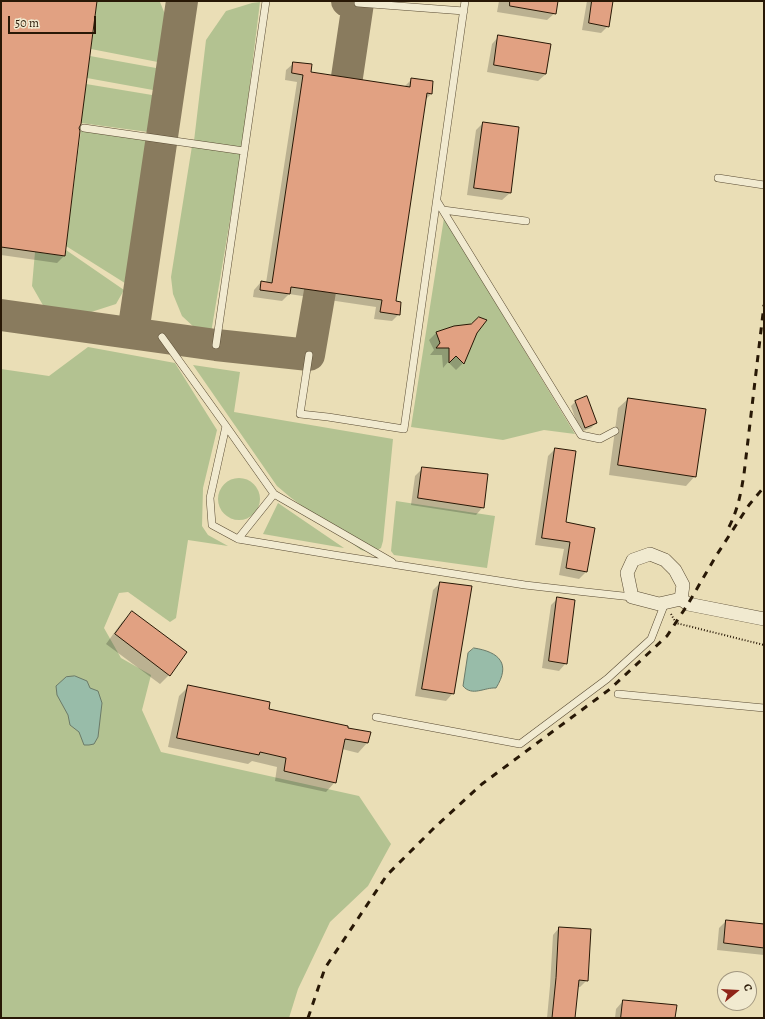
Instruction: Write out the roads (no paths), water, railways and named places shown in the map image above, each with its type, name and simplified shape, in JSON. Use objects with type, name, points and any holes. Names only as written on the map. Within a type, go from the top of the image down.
[{"type":"street","points":[[681,599],[683,585],[675,570],[665,560],[650,554],[633,560],[627,573],[632,596],[659,604],[681,599],[688,604],[764,618]]},
{"type":"lane","points":[[216,345],[266,1]]},
{"type":"lane","points":[[309,355],[300,414],[328,417],[404,430],[465,1]]},
{"type":"lane","points":[[358,3],[464,11]]},
{"type":"lane","points":[[84,128],[244,151]]},
{"type":"lane","points":[[718,178],[764,185]]},
{"type":"lane","points":[[437,201],[581,435],[600,439],[615,431]]},
{"type":"lane","points":[[443,210],[526,221]]},
{"type":"lane","points":[[162,337],[274,494],[396,565]]},
{"type":"lane","points":[[226,426],[210,498],[212,525],[238,539],[525,585],[632,596]]},
{"type":"lane","points":[[238,539],[274,494]]},
{"type":"lane","points":[[376,717],[520,744],[607,679],[651,639],[664,603]]},
{"type":"lane","points":[[618,694],[764,708]]},
{"type":"railway","points":[[729,527],[735,514],[742,488],[764,305]]},
{"type":"railway","points":[[308,1018],[325,968],[387,875],[434,828],[482,784],[610,689],[667,636],[749,505],[764,487]]}]
